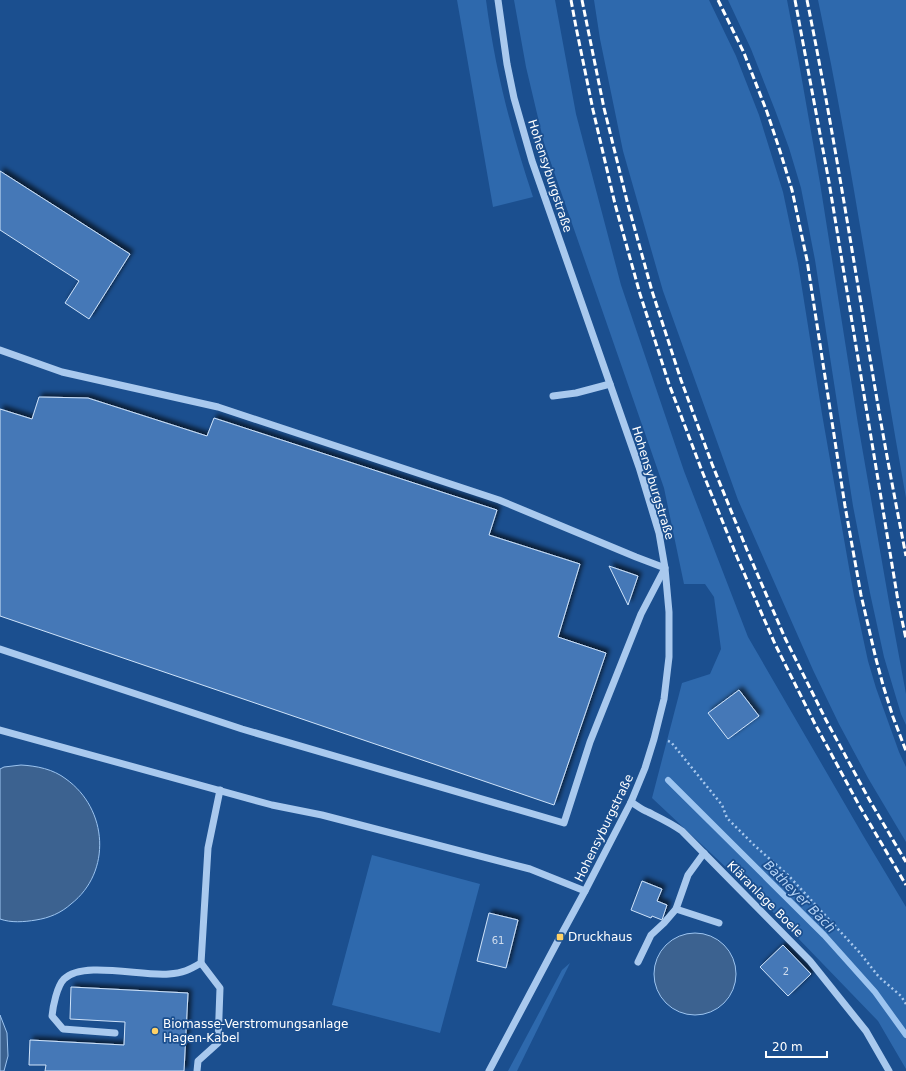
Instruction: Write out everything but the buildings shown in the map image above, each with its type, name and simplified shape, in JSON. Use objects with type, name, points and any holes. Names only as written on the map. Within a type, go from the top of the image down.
[{"type":"street","name":"Hohensyburgstraße","points":[[489,1071],[631,802],[645,768],[654,739],[664,699],[669,657],[669,612],[665,568],[659,534],[639,467],[522,129],[507,64],[498,0]]},
{"type":"street","points":[[0,350],[62,372],[225,409],[500,500],[665,568],[638,621],[590,742],[564,823],[242,729],[0,650]]},
{"type":"street","points":[[553,396],[576,393],[610,384]]},
{"type":"street","points":[[0,730],[272,805],[322,815],[530,869],[585,891]]},
{"type":"street","points":[[197,1071],[198,1061],[218,1043],[220,988],[201,963],[208,848],[220,790]]},
{"type":"street","name":"Kläranlage Boele","points":[[631,802],[646,812],[662,818],[682,831],[810,961],[866,1031],[888,1070]]},
{"type":"street","points":[[638,962],[651,935],[676,909],[688,875],[704,853]]},
{"type":"street","points":[[676,909],[718,923]]},
{"type":"street","points":[[115,1033],[63,1029],[52,1016],[55,997],[63,979],[73,972],[93,970],[168,974],[186,971],[201,963]]},
{"type":"path","points":[[654,739],[671,742],[722,805],[727,818],[755,846],[788,875],[860,953],[879,977],[901,996],[906,1004]]},
{"type":"shaded area","points":[[457,0],[486,0],[499,75],[518,148],[533,197],[493,207]]},
{"type":"shaded area","points":[[514,0],[555,0],[576,114],[621,285],[684,471],[748,637],[906,907],[906,1069],[878,1021],[766,905],[652,798],[682,683],[710,674],[721,649],[714,597],[705,584],[684,584],[664,488],[544,143],[526,67]]},
{"type":"shaded area","points":[[594,0],[709,0],[736,56],[759,115],[783,192],[798,263],[822,414],[854,596],[868,661],[876,688],[899,752],[906,767],[906,842],[868,778],[839,724],[813,670],[738,500],[663,291],[623,151],[600,39]]},
{"type":"shaded area","points":[[728,0],[787,0],[820,183],[858,424],[906,694],[906,725],[901,714],[884,657],[870,593],[853,506],[815,260],[801,188],[789,148],[775,110],[751,49]]},
{"type":"shaded area","points":[[818,0],[906,0],[906,498],[853,186],[831,62]]},
{"type":"shaded area","points":[[21,765],[50,770],[66,779],[80,792],[90,807],[97,823],[100,841],[99,858],[93,875],[84,891],[71,904],[55,915],[46,918],[13,922],[0,919],[0,769],[4,767]]},
{"type":"shaded area","points":[[372,855],[480,884],[440,1033],[332,1005]]},
{"type":"shaded area","points":[[695,933],[711,936],[724,945],[733,958],[736,974],[733,990],[724,1003],[711,1012],[695,1015],[679,1012],[666,1003],[657,990],[654,974],[657,958],[666,945],[679,936]]},
{"type":"shaded area","points":[[570,963],[517,1071],[508,1071],[562,970]]},
{"type":"shaded area","points":[[0,1015],[7,1033],[8,1056],[4,1071],[0,1071]]},
{"type":"waterway","name":"Batheyer Bach","points":[[668,780],[824,935],[875,992],[906,1035]]},
{"type":"railway","points":[[571,0],[593,110],[615,204],[640,294],[669,384],[737,557],[775,644],[815,724],[860,807],[906,885]]},
{"type":"railway","points":[[582,0],[604,108],[627,201],[652,291],[681,380],[712,464],[785,638],[826,720],[870,801],[906,862]]},
{"type":"railway","points":[[718,0],[744,53],[767,112],[792,190],[807,260],[845,506],[861,595],[883,685],[906,751]]},
{"type":"railway","points":[[795,0],[829,182],[898,601],[906,639]]},
{"type":"railway","points":[[807,0],[827,104],[880,417],[906,556]]},
{"type":"place","name":"Druckhaus","points":[[560,937]]},
{"type":"place","name":"Biomasse-Verstromungsanlage Hagen-Kabel","points":[[155,1031]]}]
